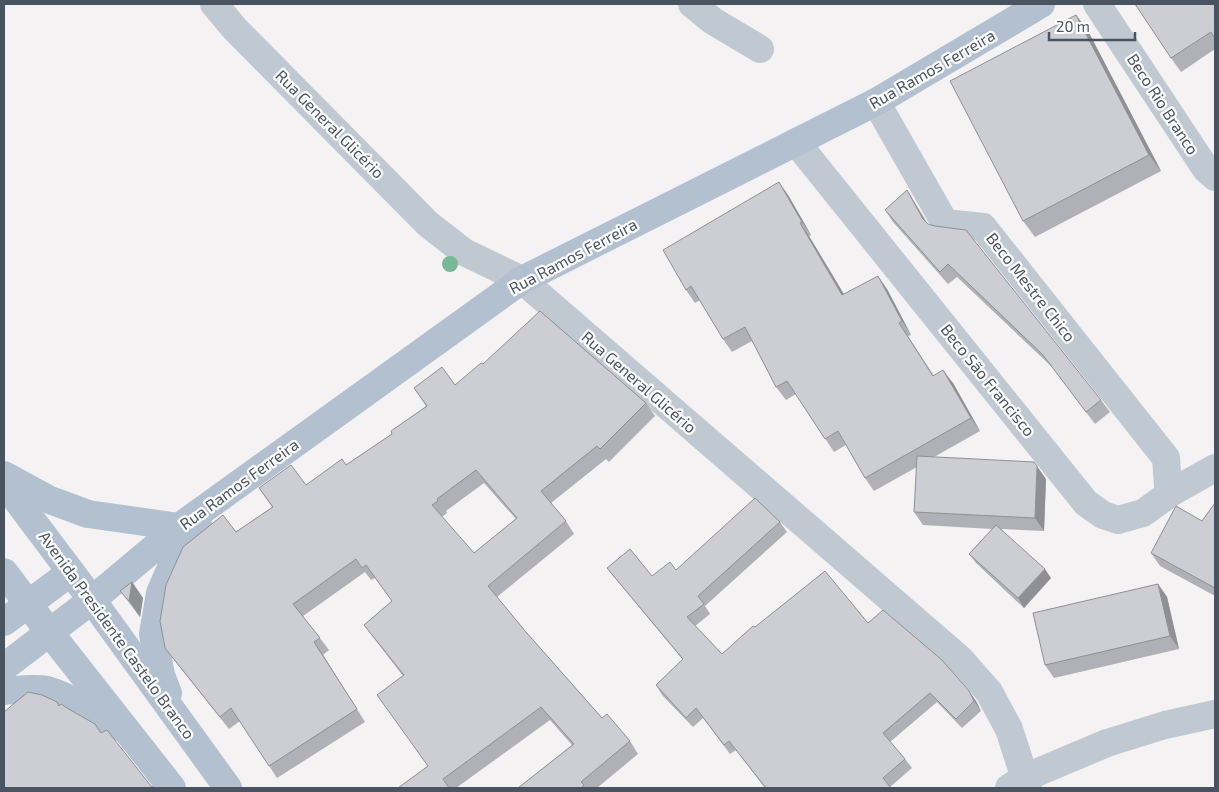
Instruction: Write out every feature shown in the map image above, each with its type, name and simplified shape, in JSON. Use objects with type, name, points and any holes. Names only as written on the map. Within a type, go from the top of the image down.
[{"type":"main road","name":"Rua Ramos Ferreira","points":[[4,667],[92,600],[179,527],[522,280],[876,102],[1041,4]]},
{"type":"main road","points":[[4,475],[50,500],[88,514],[179,527]]},
{"type":"main road","name":"Avenida Presidente Castelo Branco","points":[[4,483],[92,600],[228,788]]},
{"type":"main road","points":[[179,720],[161,675],[153,634],[160,593],[178,552],[214,502]]},
{"type":"main road","points":[[4,572],[172,788]]},
{"type":"main road","points":[[4,622],[71,572]]},
{"type":"main road","points":[[4,692],[24,689],[46,690],[64,697],[129,732]]},
{"type":"street","name":"Rua General Glicério","points":[[214,4],[235,29],[428,224],[464,252],[522,280],[960,659],[989,692],[1009,729],[1020,785]]},
{"type":"street","points":[[692,4],[713,21],[760,49]]},
{"type":"street","name":"Beco Rio Branco","points":[[1097,4],[1206,169],[1215,177]]},
{"type":"street","name":"Beco Mestre Chico","points":[[876,102],[945,223],[983,226],[1166,458],[1168,486],[1172,492]]},
{"type":"street","name":"Beco São Francisco","points":[[796,142],[1086,503],[1103,515],[1118,520],[1142,513],[1172,492],[1215,468]]},
{"type":"street","points":[[1020,785],[1106,743],[1165,725],[1215,714]]},
{"type":"building","points":[[1135,4],[1215,4],[1215,38],[1211,32],[1171,58]]},
{"type":"building","points":[[1076,15],[1149,155],[1023,221],[950,81]]},
{"type":"building","points":[[779,182],[802,222],[800,223],[842,295],[878,276],[902,321],[899,323],[933,376],[943,370],[971,418],[865,478],[838,431],[825,439],[787,381],[776,387],[745,327],[723,339],[691,286],[686,290],[663,250]]},
{"type":"building","points":[[907,190],[923,219],[928,224],[966,230],[1101,400],[1086,412],[1043,355],[948,264],[940,272],[885,210]]},
{"type":"building","points":[[540,311],[646,403],[600,449],[597,446],[541,491],[566,521],[488,586],[602,718],[607,714],[630,741],[581,782],[584,785],[581,788],[518,788],[574,744],[541,707],[443,779],[449,788],[398,788],[428,766],[377,695],[404,675],[364,625],[392,601],[366,565],[362,568],[356,559],[293,604],[320,638],[314,642],[357,709],[269,766],[231,708],[220,717],[165,648],[160,621],[166,585],[183,547],[223,515],[236,532],[273,507],[259,488],[291,465],[306,485],[342,459],[346,465],[392,434],[391,431],[427,406],[414,388],[442,367],[455,385],[481,363],[483,364]],"holes":[[[476,470],[517,518],[474,553],[432,505],[438,501],[437,499]]]},
{"type":"building","points":[[917,456],[1034,462],[1037,466],[1035,518],[914,512]]},
{"type":"building","points":[[755,498],[780,522],[698,596],[704,604],[687,617],[722,654],[753,626],[755,627],[825,571],[868,623],[883,610],[942,660],[969,691],[974,701],[956,719],[930,693],[883,733],[905,759],[883,778],[891,788],[766,788],[729,741],[724,745],[696,708],[686,718],[656,685],[683,659],[607,568],[630,549],[652,576],[670,562],[676,570]]},
{"type":"building","points":[[1215,503],[1215,588],[1151,553],[1176,506],[1202,521]]},
{"type":"building","points":[[996,525],[1045,569],[1018,598],[969,554]]},
{"type":"building","points":[[132,582],[129,601],[120,591]]},
{"type":"building","points":[[1158,584],[1170,636],[1045,665],[1033,613]]},
{"type":"building","points":[[28,692],[42,695],[57,702],[59,706],[61,704],[95,724],[101,733],[107,730],[151,786],[155,788],[4,788],[4,712]]}]
